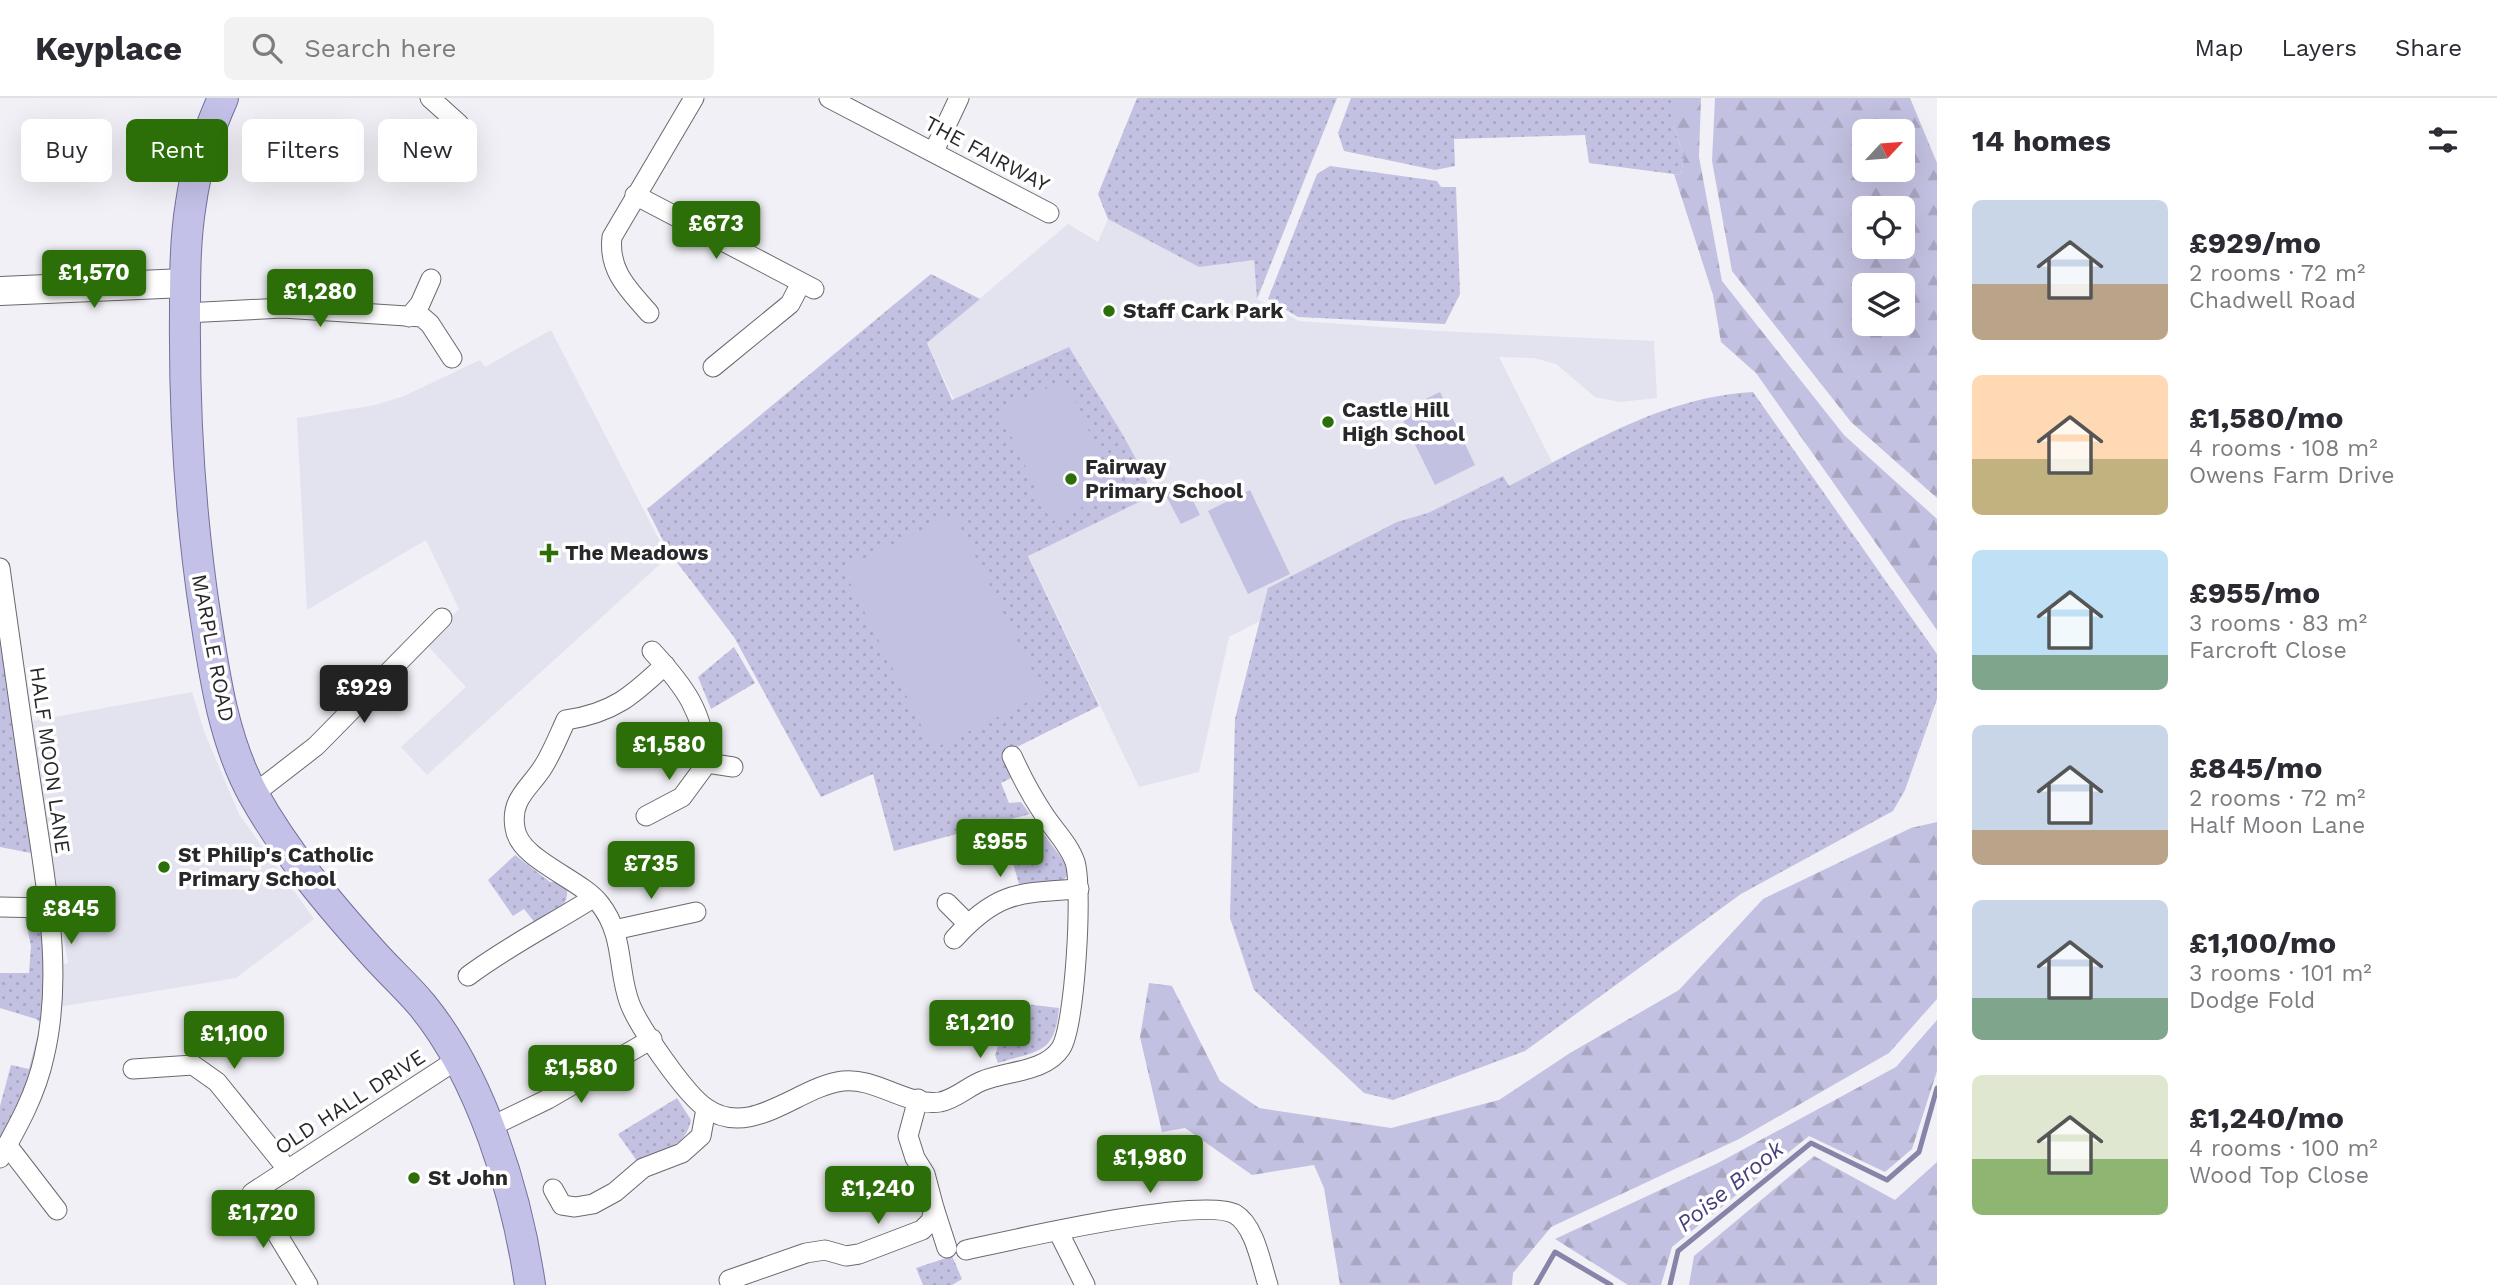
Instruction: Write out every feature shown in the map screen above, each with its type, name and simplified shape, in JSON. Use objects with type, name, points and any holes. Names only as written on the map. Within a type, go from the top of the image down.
[{"type":"main road","name":"MARPLE ROAD","points":[[223,98],[206,138],[191,199],[185,245],[184,395],[196,559],[216,682],[238,763],[304,874],[422,1005],[458,1059],[488,1128],[523,1233],[530,1285]]},
{"type":"street","points":[[430,98],[453,119]]},
{"type":"street","points":[[649,313],[628,298],[617,273],[611,248],[617,225],[694,98]]},
{"type":"street","name":"THE FAIRWAY","points":[[829,98],[1049,213]]},
{"type":"street","points":[[934,151],[959,98]]},
{"type":"street","points":[[635,195],[808,286],[726,361]]},
{"type":"street","points":[[410,317],[420,304],[431,279]]},
{"type":"street","points":[[0,291],[185,283]]},
{"type":"street","points":[[185,313],[295,308],[422,317],[430,324],[452,358]]},
{"type":"street","name":"HALF MOON LANE","points":[[0,568],[49,908],[53,971],[45,1054],[34,1091],[4,1152]]},
{"type":"street","points":[[254,794],[316,746],[442,618]]},
{"type":"street","points":[[646,816],[682,797],[707,763],[706,744],[692,700],[659,658],[632,696],[609,710],[566,720],[542,768],[519,794],[514,815],[515,832],[524,847],[580,884],[593,898],[614,930],[620,947],[630,1004],[675,1074],[706,1109],[729,1116],[757,1115],[819,1086],[847,1080],[938,1102],[957,1096],[978,1082],[1049,1060],[1061,1049],[1068,1033],[1079,889],[1074,859],[1042,812],[1012,756]]},
{"type":"street","points":[[707,763],[733,767]]},
{"type":"street","points":[[954,939],[993,902],[1023,892],[1079,889]]},
{"type":"street","points":[[468,976],[501,951],[548,927],[593,898]]},
{"type":"street","points":[[947,903],[968,924]]},
{"type":"street","points":[[0,907],[49,908]]},
{"type":"street","points":[[614,930],[696,912]]},
{"type":"street","points":[[488,1128],[548,1099],[652,1039]]},
{"type":"street","name":"OLD HALL DRIVE","points":[[309,1285],[252,1193],[458,1059]]},
{"type":"street","points":[[133,1069],[193,1065],[217,1082],[288,1170]]},
{"type":"street","points":[[918,1099],[908,1136],[915,1158],[925,1174],[934,1208],[961,1249],[1138,1216],[1224,1210],[1247,1225],[1268,1285]]},
{"type":"street","points":[[553,1189],[562,1205],[575,1207],[593,1204],[615,1192],[643,1168],[682,1153],[701,1136],[706,1109]]},
{"type":"street","points":[[4,1152],[57,1210]]},
{"type":"street","points":[[729,1280],[806,1252],[825,1250],[846,1256],[859,1254],[922,1230],[931,1221],[934,1208]]},
{"type":"street","points":[[1058,1231],[1085,1285]]},
{"type":"shaded area","name":"Castle Hill High School","points":[[1108,219],[1199,267],[1254,259],[1257,299],[1299,321],[1437,331],[1654,341],[1657,398],[1620,402],[1595,397],[1556,364],[1534,358],[1499,357],[1554,466],[1229,637],[1199,772],[1139,787],[927,343],[1068,224],[1098,242]]},
{"type":"shaded area","name":"The Meadows","points":[[551,330],[668,557],[427,775],[401,747],[466,687],[426,644],[459,609],[426,540],[307,610],[297,418],[375,405],[404,396],[480,360],[485,367]]},
{"type":"shaded area","name":"St Philip's Catholic Primary School","points":[[192,692],[205,734],[239,814],[314,919],[236,978],[58,1007],[59,965],[68,963],[33,751],[33,721]]},
{"type":"green space","points":[[1137,98],[1337,98],[1257,299],[1254,260],[1199,267],[1108,219],[1098,194]]},
{"type":"green space","points":[[1351,98],[1673,98],[1673,126],[1684,156],[1681,175],[1589,163],[1585,135],[1454,139],[1455,166],[1435,170],[1344,151],[1338,133]]},
{"type":"green space","points":[[1673,98],[1701,98],[1699,157],[1722,281],[1844,435],[1937,519],[1937,630],[1756,373],[1721,342],[1713,295],[1674,174],[1681,175],[1684,156],[1673,126]]},
{"type":"green space","points":[[1715,98],[1910,98],[1937,163],[1937,498],[1851,422],[1732,271],[1712,161]]},
{"type":"green space","points":[[1330,166],[1437,181],[1441,187],[1456,187],[1460,294],[1445,324],[1298,317],[1268,299],[1317,174]]},
{"type":"green space","points":[[931,274],[980,299],[927,343],[952,400],[1069,347],[1129,446],[1147,481],[1147,491],[1139,502],[1028,556],[1099,706],[1001,755],[1011,778],[1001,783],[1009,803],[1021,802],[1030,814],[894,851],[873,774],[821,797],[734,637],[669,552],[647,509]]},
{"type":"green space","points":[[1065,380],[1117,491],[1051,522],[999,410]]},
{"type":"green space","points":[[1440,392],[1475,465],[1435,485],[1399,412]]},
{"type":"green space","points":[[1753,392],[1937,654],[1937,699],[1905,790],[1893,811],[1741,894],[1525,1051],[1393,1100],[1364,1093],[1254,990],[1230,918],[1235,719],[1268,588],[1397,522],[1428,513],[1503,476],[1509,486],[1596,440],[1656,413],[1687,403]]},
{"type":"green space","points":[[1185,484],[1200,515],[1181,524],[1165,494]]},
{"type":"green space","points":[[1250,490],[1290,574],[1248,594],[1208,511]]},
{"type":"green space","points":[[954,514],[1044,694],[933,749],[843,569]]},
{"type":"green space","points":[[0,568],[41,855],[0,847]]},
{"type":"green space","points":[[734,647],[755,683],[711,709],[698,677]]},
{"type":"green space","points":[[1032,819],[1067,865],[1069,873],[1062,882],[1019,884],[1002,826]]},
{"type":"green space","points":[[1937,822],[1937,999],[1889,1053],[1739,1139],[1551,1227],[1513,1273],[1512,1285],[1340,1285],[1324,1188],[1314,1165],[1252,1175],[1185,1128],[1162,1132],[1140,1037],[1149,983],[1172,986],[1220,1081],[1259,1108],[1391,1128],[1499,1100],[1570,1053],[1679,990],[1763,899],[1911,828]]},
{"type":"green space","points":[[515,855],[550,882],[557,882],[567,890],[562,907],[536,924],[524,909],[513,916],[488,880]]},
{"type":"green space","points":[[23,908],[49,908],[49,1031],[0,1158],[0,1106],[11,1065],[29,1069],[41,1023],[0,1008],[0,973],[29,973],[31,946]]},
{"type":"green space","points":[[1007,1002],[1059,1008],[1057,1023],[1053,1035],[1042,1048],[998,1063],[995,1055],[1004,1029]]},
{"type":"green space","points":[[1937,1020],[1937,1071],[1912,1149],[1885,1172],[1809,1136],[1672,1247],[1661,1285],[1628,1285],[1555,1239],[1718,1163],[1896,1067]]},
{"type":"green space","points":[[677,1098],[691,1120],[684,1136],[671,1147],[637,1161],[618,1134]]},
{"type":"green space","points":[[1814,1156],[1895,1200],[1937,1162],[1937,1285],[1689,1285],[1694,1256]]},
{"type":"green space","points":[[952,1256],[962,1279],[952,1285],[923,1285],[916,1268]]},
{"type":"waterway","name":"Poise Brook","points":[[1670,1285],[1678,1251],[1811,1143],[1887,1180],[1919,1152],[1937,1088]]},
{"type":"waterway","name":"Poise Brook","points":[[1536,1285],[1555,1252],[1611,1285]]},
{"type":"place","name":"Staff Cark Park","points":[[1109,311]]},
{"type":"place","name":"Castle Hill High School","points":[[1328,422]]},
{"type":"place","name":"Fairway Primary School","points":[[1071,479]]},
{"type":"place","name":"The Meadows","points":[[549,553]]},
{"type":"place","name":"St Philip's Catholic Primary School","points":[[164,867]]},
{"type":"place","name":"St John","points":[[414,1178]]}]
